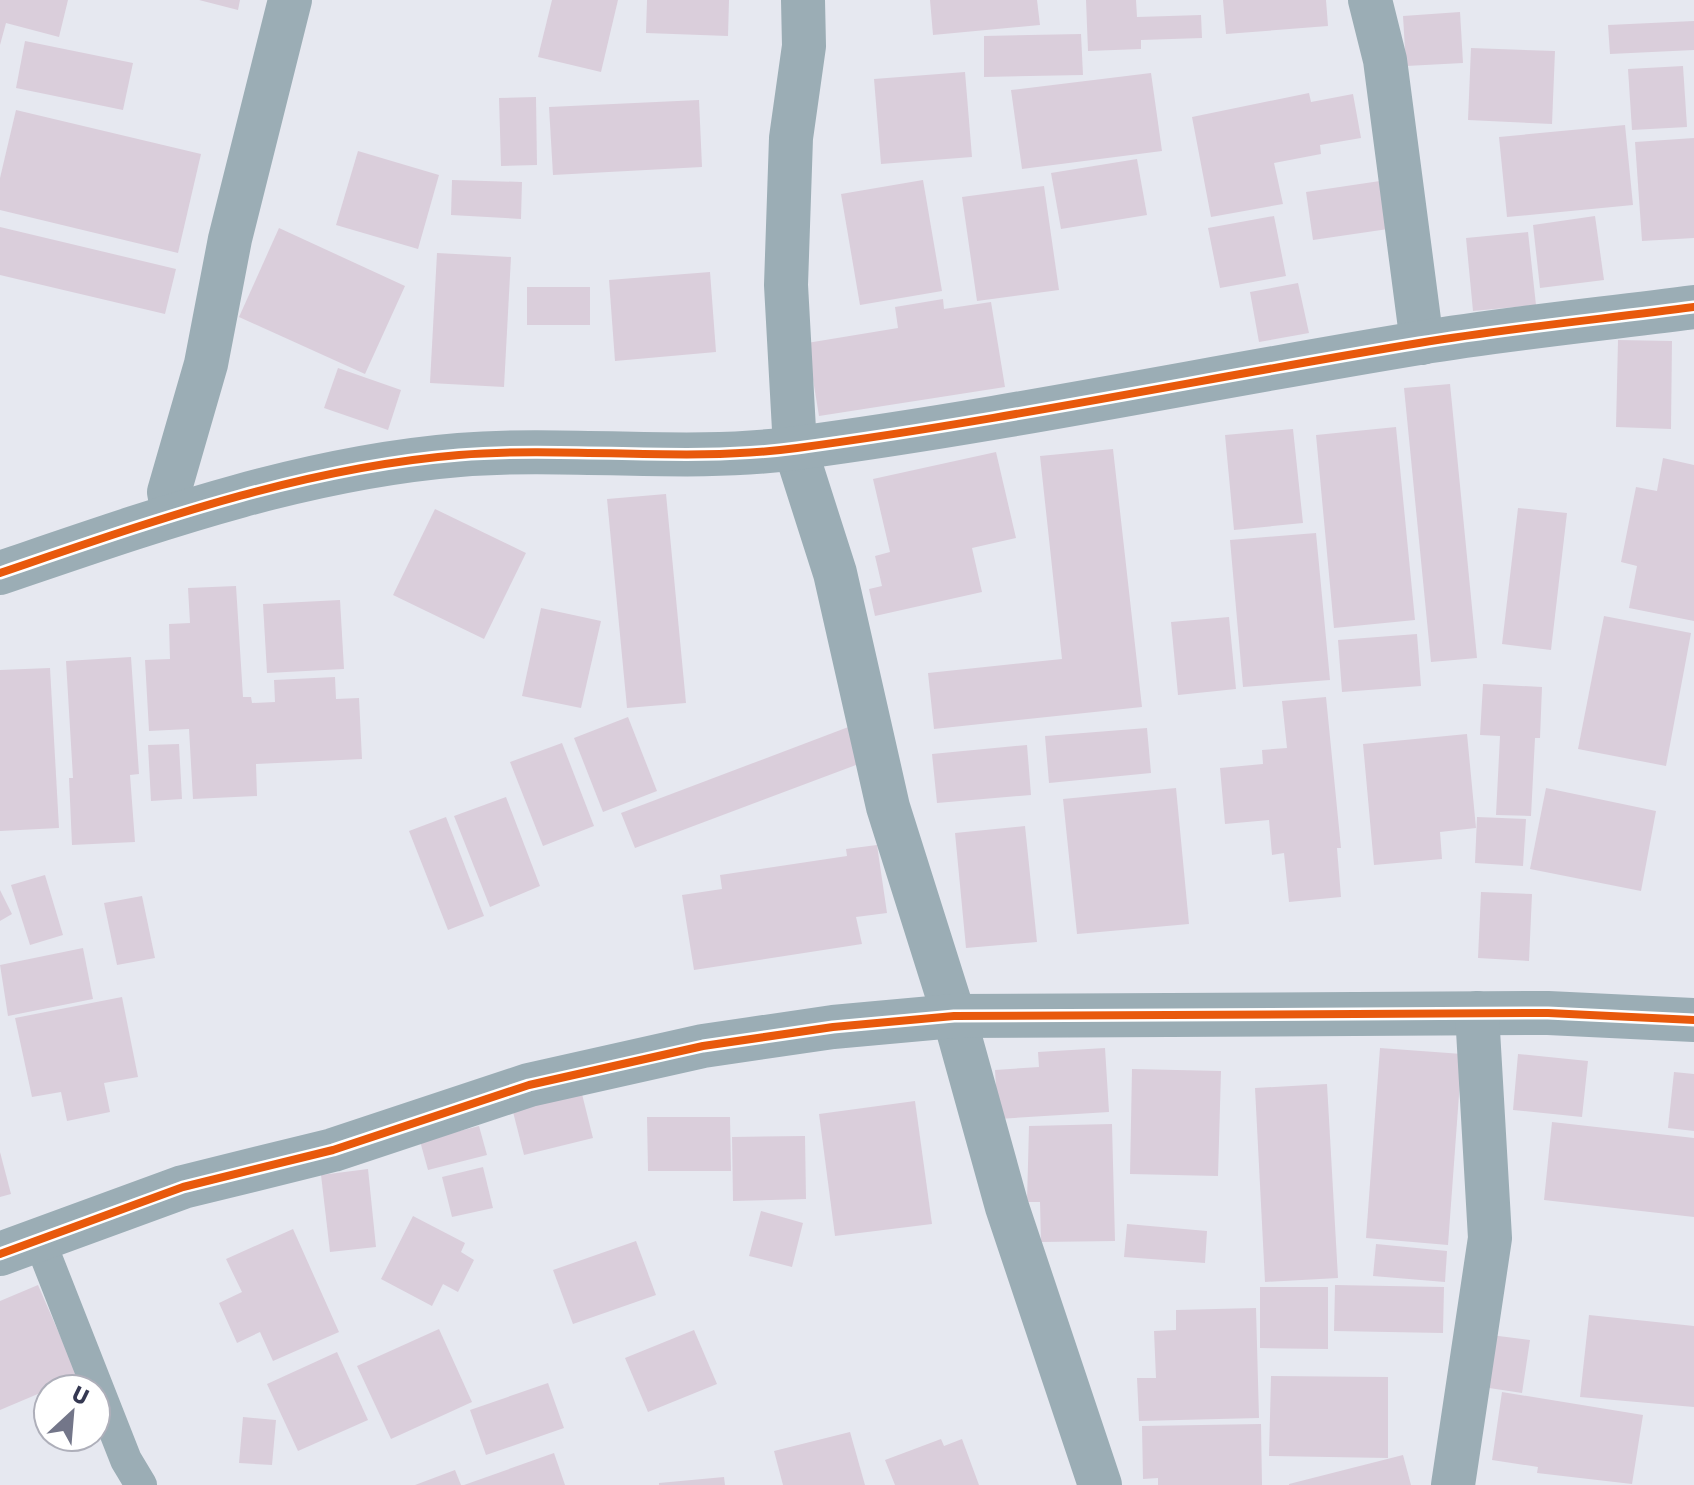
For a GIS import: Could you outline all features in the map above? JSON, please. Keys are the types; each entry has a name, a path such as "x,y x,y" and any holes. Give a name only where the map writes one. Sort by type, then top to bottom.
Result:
{"street":[{"path":"173,514 169,492 206,364 230,239 290,0"},
{"path":"803,0 804,46 791,138 786,285 795,448 835,573 888,807 954,1016 1007,1207 1100,1485"},
{"path":"1370,0 1385,60 1422,343"},
{"path":"0,573 173,514 322,475 457,455 543,451 741,454 795,448 1085,404 1422,343 1694,307"},
{"path":"1453,1485 1490,1238 1477,1013"},
{"path":"20,1246 183,1187 333,1150 529,1085 703,1046 833,1027 954,1016 1477,1013 1694,1020"}],"lane":[{"path":"20,1246 141,1485"}],"building":[{"path":"0,0 68,0 59,37 6,23 0,45"},
{"path":"199,0 240,0 238,10"},
{"path":"552,0 618,0 601,72 538,57"},
{"path":"647,0 729,0 728,36 646,33"},
{"path":"930,0 1037,0 1040,25 933,35"},
{"path":"1086,0 1136,0 1137,17 1201,15 1202,38 1141,40 1141,49 1088,51"},
{"path":"1223,0 1326,0 1328,26 1226,34"},
{"path":"1460,12 1463,63 1406,66 1403,16"},
{"path":"1694,21 1694,50 1610,54 1608,25"},
{"path":"1081,34 1083,75 984,77 984,36"},
{"path":"25,41 133,63 123,110 16,88"},
{"path":"1471,48 1555,51 1552,124 1468,120"},
{"path":"1683,66 1687,127 1632,130 1628,69"},
{"path":"965,72 972,157 881,164 874,79"},
{"path":"1151,73 1162,151 1022,169 1011,90"},
{"path":"1309,93 1311,102 1353,94 1361,138 1320,145 1321,154 1274,163 1283,204 1211,217 1192,117"},
{"path":"536,97 537,165 501,166 499,98"},
{"path":"699,100 702,167 553,175 549,107"},
{"path":"16,110 201,154 178,253 0,210 0,178"},
{"path":"1625,125 1633,205 1507,217 1499,137"},
{"path":"1694,138 1694,238 1642,241 1635,142"},
{"path":"358,151 439,175 418,249 336,225"},
{"path":"1137,159 1147,215 1061,229 1051,173"},
{"path":"452,180 522,182 521,219 451,215"},
{"path":"923,180 942,291 860,305 841,194"},
{"path":"1380,181 1388,229 1313,240 1306,192"},
{"path":"1044,186 1059,290 977,301 962,197"},
{"path":"1274,216 1286,276 1220,288 1208,228"},
{"path":"1595,216 1604,280 1540,288 1533,225"},
{"path":"0,227 176,269 165,314 0,275"},
{"path":"279,228 405,286 365,374 239,317"},
{"path":"1528,232 1536,305 1473,311 1466,238"},
{"path":"437,253 511,257 504,387 430,383"},
{"path":"710,272 716,352 615,361 609,280"},
{"path":"1298,283 1309,333 1259,342 1250,292"},
{"path":"527,287 590,287 590,325 527,325"},
{"path":"943,299 944,309 991,302 1005,387 819,416 807,343 898,328 895,307"},
{"path":"1618,340 1672,341 1671,429 1616,427"},
{"path":"338,368 401,390 388,430 324,408"},
{"path":"1450,384 1477,658 1431,662 1404,388"},
{"path":"1396,427 1415,620 1334,628 1316,435"},
{"path":"1293,429 1303,523 1234,530 1225,435"},
{"path":"1113,449 1142,707 934,729 928,673 1062,659 1040,456"},
{"path":"996,452 1016,538 972,548 982,592 875,616 869,589 882,586 875,556 890,552 873,479"},
{"path":"1663,458 1694,465 1694,621 1629,608 1637,566 1621,562 1636,487 1657,491"},
{"path":"666,494 686,703 627,708 607,499"},
{"path":"1518,508 1567,513 1551,650 1502,644"},
{"path":"435,509 526,553 484,639 393,595"},
{"path":"1316,533 1330,680 1243,687 1230,540"},
{"path":"236,586 243,697 251,697 252,703 275,702 274,680 335,677 336,699 359,698 362,759 256,764 257,796 193,799 189,729 149,731 145,660 170,659 169,624 190,623 188,588"},
{"path":"340,600 344,669 267,673 263,604"},
{"path":"541,608 601,621 581,708 522,696"},
{"path":"1604,616 1691,633 1666,766 1578,749"},
{"path":"1229,617 1236,689 1178,695 1171,622"},
{"path":"1417,634 1421,686 1342,692 1338,640"},
{"path":"131,657 139,774 130,775 135,842 72,845 69,778 73,778 66,661"},
{"path":"50,668 59,828 0,831 0,670"},
{"path":"1483,684 1542,687 1540,738 1535,738 1531,816 1496,815 1500,736 1480,735"},
{"path":"1326,697 1341,848 1337,848 1341,897 1289,902 1284,853 1272,855 1269,820 1225,824 1220,768 1263,764 1262,750 1287,748 1282,701"},
{"path":"628,717 657,791 603,812 574,738"},
{"path":"851,726 864,762 635,848 621,813"},
{"path":"1147,728 1151,773 1049,783 1045,736"},
{"path":"1467,734 1476,828 1440,832 1442,859 1374,865 1363,744"},
{"path":"562,743 594,826 543,846 510,762"},
{"path":"179,744 182,799 151,801 148,745"},
{"path":"1027,745 1031,795 937,803 932,754"},
{"path":"1176,788 1189,924 1077,934 1063,799"},
{"path":"1546,788 1656,811 1641,891 1530,869"},
{"path":"506,797 540,886 490,907 454,816"},
{"path":"446,817 484,916 448,930 409,831"},
{"path":"1477,817 1526,819 1523,866 1475,863"},
{"path":"1025,826 1037,942 966,948 955,833"},
{"path":"877,845 887,913 856,917 862,944 694,970 682,895 722,889 720,875 847,856 846,849"},
{"path":"45,875 63,935 30,945 11,885"},
{"path":"0,890 12,914 0,921"},
{"path":"1481,892 1532,894 1529,961 1478,958"},
{"path":"142,896 155,958 117,965 104,903"},
{"path":"83,948 93,999 8,1016 0,965"},
{"path":"122,997 138,1077 104,1083 110,1112 67,1121 61,1092 32,1097 15,1018"},
{"path":"1105,1048 1109,1112 998,1119 995,1070 1039,1067 1038,1052"},
{"path":"1380,1048 1462,1054 1448,1245 1366,1238"},
{"path":"1518,1054 1588,1061 1582,1117 1513,1110"},
{"path":"1132,1069 1221,1071 1218,1176 1130,1174"},
{"path":"1674,1072 1694,1074 1694,1131 1668,1128"},
{"path":"1327,1084 1338,1278 1265,1282 1255,1088"},
{"path":"581,1090 593,1138 524,1155 512,1108"},
{"path":"915,1101 932,1224 835,1236 819,1114"},
{"path":"647,1117 730,1117 731,1171 648,1171"},
{"path":"1552,1122 1694,1138 1694,1217 1544,1200"},
{"path":"1112,1124 1115,1241 1041,1242 1040,1202 1027,1202 1029,1126"},
{"path":"479,1126 487,1155 428,1170 420,1141"},
{"path":"805,1136 806,1199 733,1201 732,1137"},
{"path":"0,1152 11,1194 0,1197"},
{"path":"483,1167 493,1208 452,1217 442,1177"},
{"path":"368,1169 376,1247 330,1252 321,1175"},
{"path":"761,1211 803,1223 792,1267 749,1256"},
{"path":"413,1216 465,1243 461,1252 474,1260 458,1292 443,1284 432,1306 381,1279"},
{"path":"1127,1224 1207,1231 1205,1263 1124,1257"},
{"path":"293,1229 339,1332 273,1361 260,1332 237,1343 219,1303 242,1292 226,1259"},
{"path":"636,1241 656,1295 573,1324 553,1270"},
{"path":"1376,1244 1447,1251 1445,1282 1373,1276"},
{"path":"38,1285 76,1373 32,1373 32,1396 0,1410 0,1301"},
{"path":"1335,1285 1444,1287 1443,1333 1334,1331"},
{"path":"1260,1287 1328,1287 1328,1349 1260,1348"},
{"path":"1256,1308 1259,1418 1139,1421 1137,1378 1156,1378 1154,1331 1176,1330 1176,1310"},
{"path":"1589,1315 1694,1326 1694,1407 1580,1397"},
{"path":"439,1329 472,1402 391,1439 357,1366"},
{"path":"694,1330 717,1384 648,1412 625,1358"},
{"path":"1483,1334 1530,1340 1522,1393 1476,1386"},
{"path":"337,1352 368,1420 298,1451 267,1384"},
{"path":"1271,1376 1388,1377 1388,1458 1269,1456"},
{"path":"548,1383 564,1428 486,1455 470,1410"},
{"path":"1502,1392 1643,1415 1632,1484 1537,1473 1538,1467 1492,1460"},
{"path":"243,1417 276,1420 272,1465 239,1463"},
{"path":"1261,1424 1262,1485 1158,1485 1158,1478 1143,1479 1142,1426"},
{"path":"850,1432 865,1485 783,1485 774,1451"},
{"path":"941,1439 944,1446 962,1439 979,1485 895,1485 885,1460"},
{"path":"554,1453 565,1485 464,1485"},
{"path":"1403,1455 1411,1485 1289,1485 1289,1484"},
{"path":"455,1470 461,1485 415,1485"},
{"path":"724,1477 725,1485 659,1485 659,1483"}],"cycle path":[{"path":"0,573 226,500 341,472 400,462 501,453 713,454 797,448 1031,411 1419,343 1694,307"},
{"path":"0,1254 183,1187 333,1150 529,1085 703,1046 833,1027 954,1016 1548,1013 1694,1020"}]}
